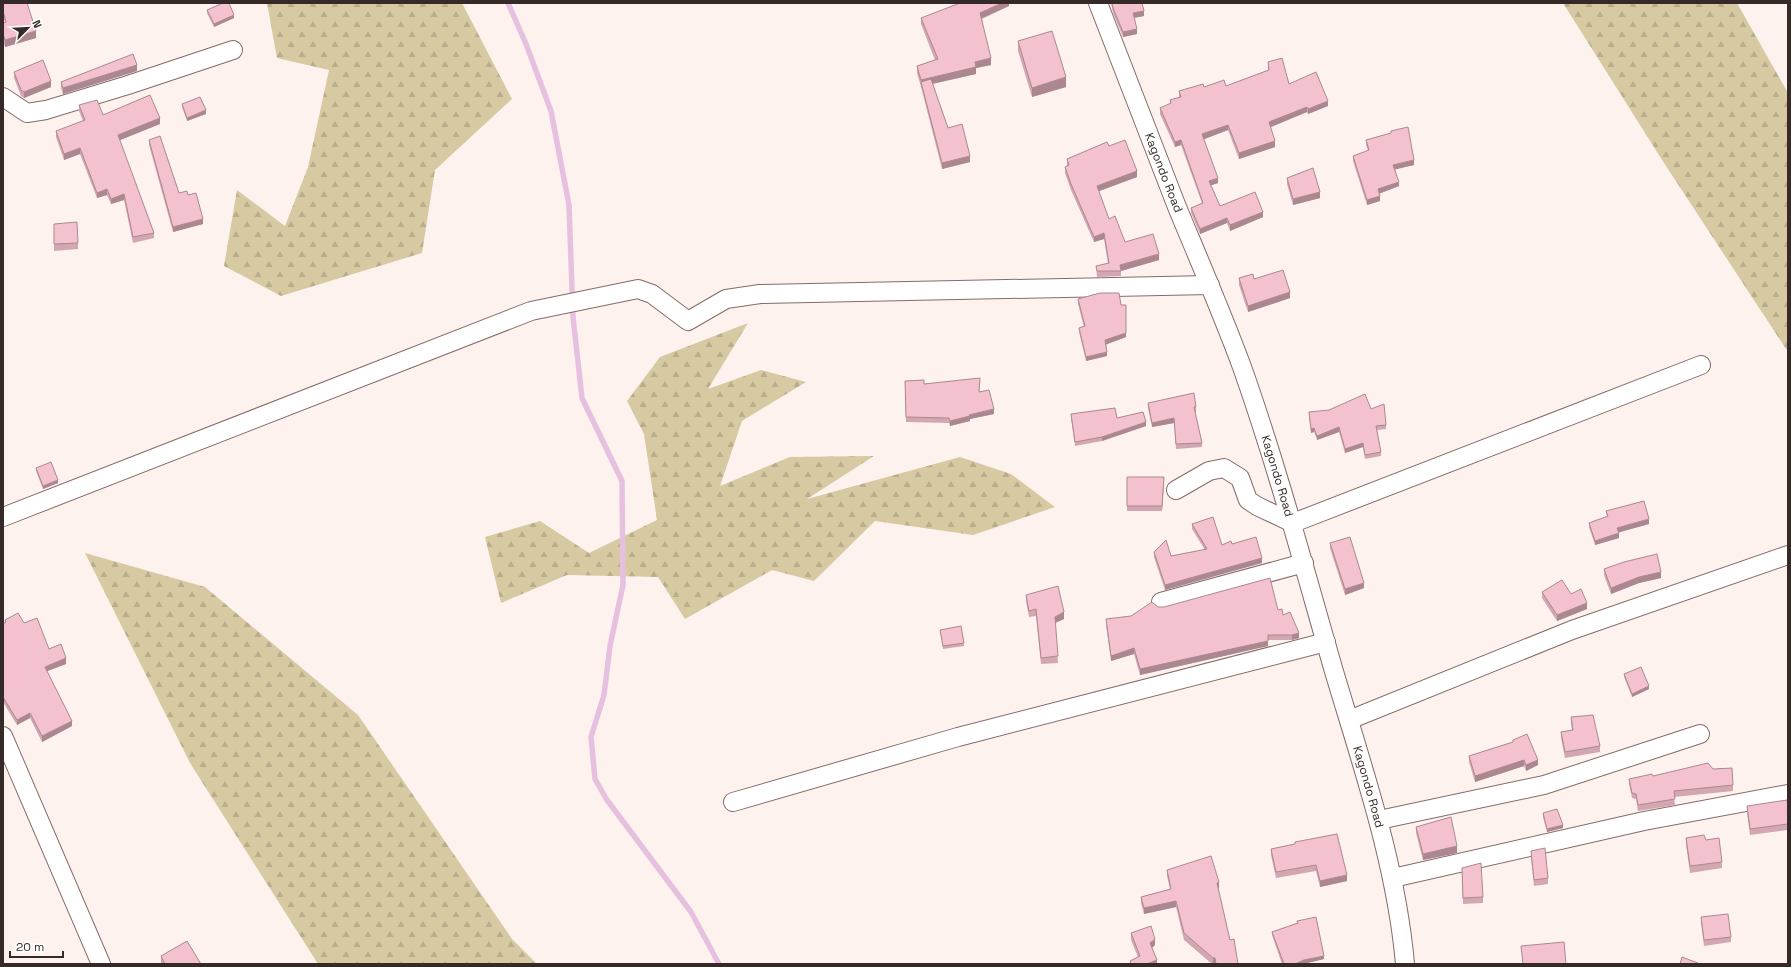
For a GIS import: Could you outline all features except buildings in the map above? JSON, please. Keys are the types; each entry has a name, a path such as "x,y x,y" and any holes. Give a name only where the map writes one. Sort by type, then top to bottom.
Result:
{"street":[{"name":"Kagondo Road","path":"1098,3 1243,369 1293,523 1326,642 1379,820 1393,878 1402,931 1405,964"},
{"path":"3,97 27,113 46,110 128,85 233,50"},
{"path":"3,517 531,311 638,289 652,294 688,321 726,299 760,294 1210,285"},
{"path":"1176,490 1209,471 1224,468 1240,478 1248,500 1257,506 1293,523 1701,365"},
{"path":"1349,720 1572,630 1788,555"},
{"path":"1161,602 1304,563"},
{"path":"733,802 958,737 1326,642"},
{"path":"1379,820 1544,785 1700,734"},
{"path":"3,736 101,964"},
{"path":"1393,878 1644,821 1788,794"}],"green space":[{"path":"267,3 462,3 512,99 435,170 422,253 281,296 224,266 237,190 285,226 308,167 329,70 277,58"},
{"path":"1563,3 1737,3 1788,93 1788,352 1664,163"},
{"path":"748,323 708,389 761,370 806,382 742,421 720,486 790,457 874,456 807,499 960,457 1011,474 1055,507 973,535 875,521 814,581 772,570 685,619 658,577 567,575 501,603 485,537 540,521 589,553 657,520 644,434 627,401 660,357"},
{"path":"85,553 205,587 358,715 512,939 537,964 318,964 190,763"}],"waterway":[{"path":"508,3 526,44 551,111 569,205 573,317 582,398 622,481 623,585 610,646 604,695 591,737 595,779 607,800 691,912 719,964"}]}
